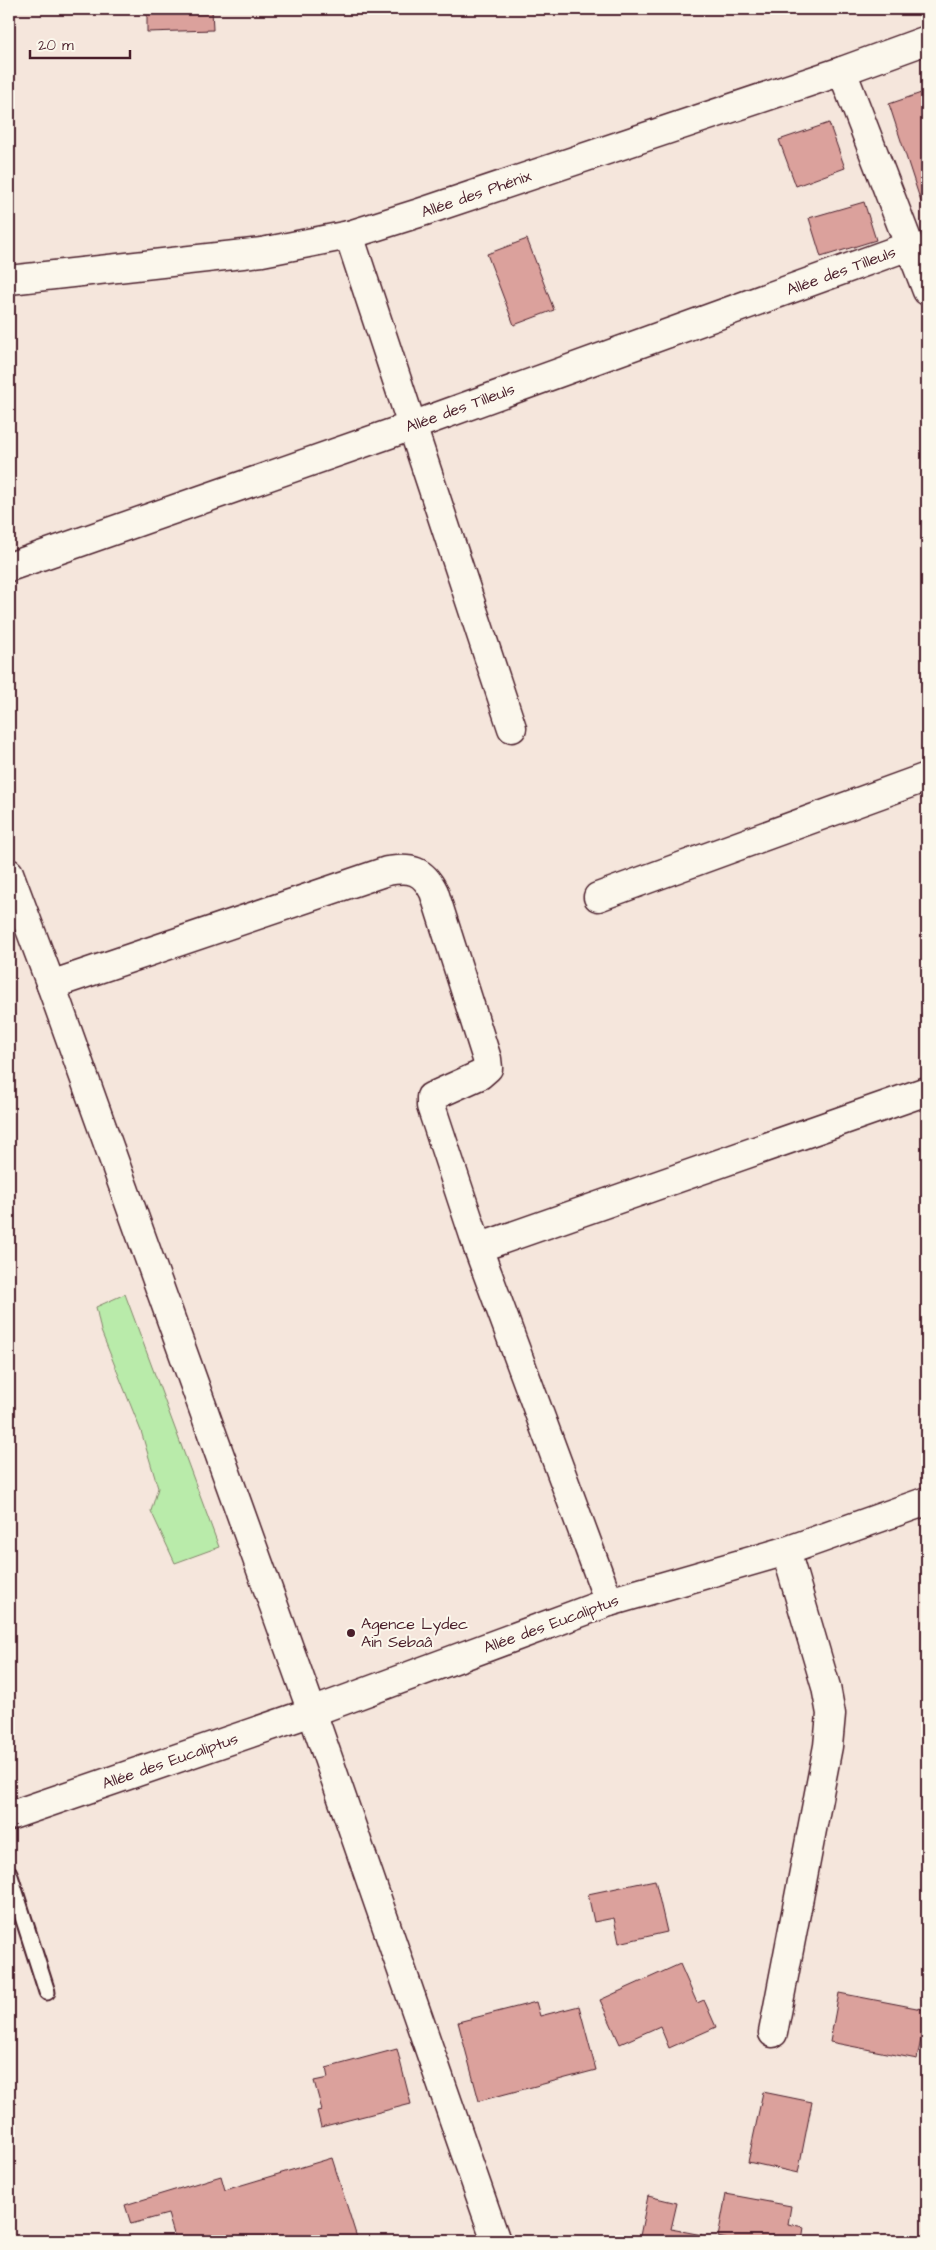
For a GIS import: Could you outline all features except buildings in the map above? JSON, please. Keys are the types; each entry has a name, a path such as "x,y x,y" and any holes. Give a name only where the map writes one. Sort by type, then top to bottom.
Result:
{"street":[{"name":"Allée des Phénix","path":"9,280 262,252 349,235 842,71 927,40"},
{"path":"842,71 927,291"},
{"path":"349,235 512,728"},
{"name":"Allée des Tilleuls","path":"9,567 412,426 909,246"},
{"path":"598,897 927,777"},
{"path":"51,985 387,871 408,870 427,878 434,892 487,1059 488,1068 480,1075 431,1097 431,1106 478,1248 609,1602"},
{"path":"9,872 312,1712 496,2241"},
{"path":"478,1248 927,1091"},
{"name":"Allée des Eucaliptus","path":"9,1816 312,1712 609,1602 786,1551 927,1501"},
{"path":"773,2034 828,1746 831,1714 826,1687 786,1551"}],"lane":[{"path":"9,1873 47,1992"}],"green space":[{"path":"125,1294 219,1547 175,1563 151,1511 158,1488 141,1431 101,1331 96,1307"}],"place":[{"name":"Agence Lydec Ain Sebaâ","path":"351,1633"}]}
